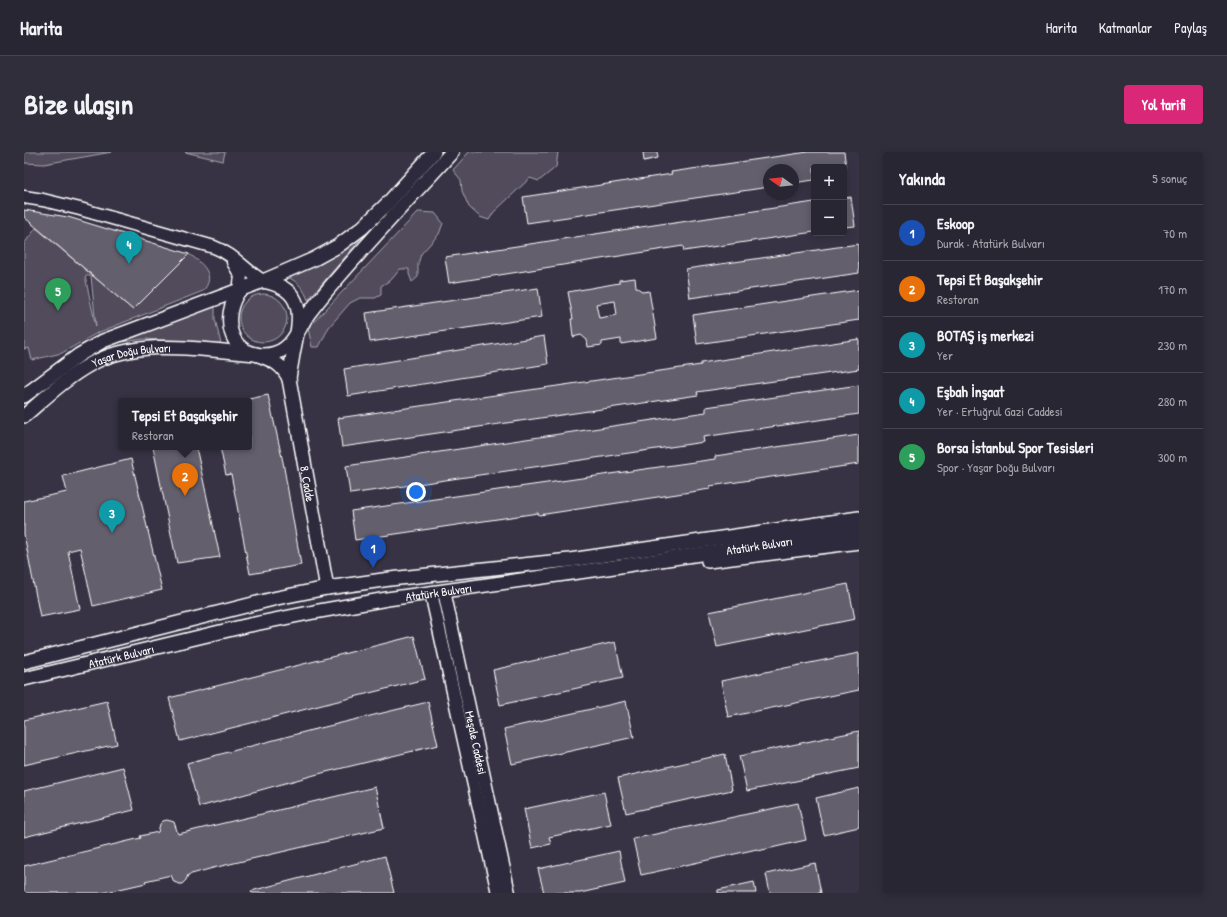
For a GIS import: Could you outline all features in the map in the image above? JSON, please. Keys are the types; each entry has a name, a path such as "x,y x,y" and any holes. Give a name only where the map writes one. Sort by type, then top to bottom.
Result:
{"main road":[{"name":"Yaşar Doğu Bulvarı","path":"24,396 79,355 103,341 239,291 314,259 338,246 362,228 387,204 434,152"},
{"name":"Yaşar Doğu Bulvarı","path":"24,416 56,389 91,364 106,357 130,350 148,347 165,347 268,355 282,350 292,341 309,313 329,288 452,152"},
{"path":"262,281 282,288 294,297 297,305 299,314 298,330 289,379"},
{"name":"Yaşar Doğu Bulvarı","path":"239,291 233,301 229,323 232,333 239,346 270,359 285,370 289,379"},
{"name":"8. Cadde","path":"289,379 327,588"},
{"path":"570,560 620,545 859,511"},
{"name":"Atatürk Bulvarı","path":"24,662 277,598 327,588 390,579 570,560 859,518"},
{"name":"Atatürk Bulvarı","path":"24,680 245,626 322,611 444,591 859,530"},
{"path":"607,568 656,568 859,542"},
{"path":"431,593 443,573"}],"street":[{"path":"24,198 43,200 80,208 214,247 225,251 254,277 262,281"},
{"path":"225,251 241,276 239,291"},
{"name":"Meşale Caddesi","path":"444,591 509,893"},
{"name":"Meşale Caddesi","path":"431,593 498,893"}],"shaded area":[{"path":"24,152 112,152 44,164 24,163"},
{"path":"185,152 225,152 223,161"},
{"path":"469,152 558,152 556,167 539,181 530,178 493,213 489,220 480,217 469,207 462,191 461,180 453,170"},
{"path":"418,212 435,213 443,223 439,234 421,254 418,264 418,277 412,282 409,269 400,269 392,279 381,286 381,295 375,298 360,298 350,303 329,327 319,347 312,347 308,328"},
{"path":"36,228 133,310 189,254 203,265 209,280 203,291 97,333 62,353 32,360 29,348 24,349 24,244","holes":["85,276 91,276 96,327"]},
{"path":"363,236 308,300 301,287 288,277 321,264"},
{"path":"263,294 272,296 280,301 285,309 287,318 285,327 280,335 272,340 263,342 254,340 246,335 241,327 239,318 241,309 246,301 254,296"},
{"path":"215,304 215,319 221,344 144,339 122,342"}],"building":[{"path":"643,152 657,152 658,158 644,161"},
{"path":"808,152 844,152 846,164 811,164 811,180 799,182 799,164 763,164 763,188 527,223 523,197 672,174 671,172"},
{"path":"851,197 855,226 847,227 847,198"},
{"path":"811,202 811,232 684,251 683,246 449,283 445,257"},
{"path":"24,210 68,217 189,254 133,310 24,217"},
{"path":"858,244 859,273 690,298 686,269"},
{"path":"635,278 636,287 643,292 649,291 657,338 621,344 621,339 602,342 602,345 588,347 587,340 581,335 573,337 571,319 573,319 568,292 619,283 619,280","holes":["615,301 617,315 599,318 596,304"]},
{"path":"538,288 542,317 370,342 366,313"},
{"path":"859,290 859,320 697,344 693,315"},
{"path":"544,336 548,364 348,396 344,369"},
{"path":"859,339 859,369 697,392 698,395 342,447 338,418 701,365 701,363"},
{"path":"859,385 859,414 703,437 704,442 350,494 346,466 706,412 706,407"},
{"path":"268,395 283,462 301,565 250,574 231,474 226,475 221,450 252,450 252,398"},
{"path":"859,435 859,464 710,486 710,489 539,515 538,513 355,540 351,511 715,459 715,456"},
{"path":"154,450 197,450 220,557 177,563"},
{"path":"131,459 162,590 93,606 80,548 68,551 80,609 40,617 24,534 24,501 67,492 63,476"},
{"path":"848,584 855,619 717,647 709,612"},
{"path":"414,636 425,679 180,741 169,698"},
{"path":"615,642 623,678 500,705 493,670"},
{"path":"859,653 859,690 728,717 721,681"},
{"path":"107,701 117,744 24,765 24,720"},
{"path":"626,701 634,737 512,764 504,729"},
{"path":"428,702 438,745 318,774 199,807 187,763 308,731"},
{"path":"859,731 859,768 747,791 739,756"},
{"path":"725,754 732,790 626,813 618,778"},
{"path":"123,767 134,810 24,837 24,791"},
{"path":"375,787 384,828 213,868 188,875 182,884 174,882 171,875 145,881 146,883 102,893 24,893 24,866 141,838 140,836 158,832 160,824 163,821 167,820 174,822 178,834"},
{"path":"859,788 859,827 824,835 816,798"},
{"path":"604,792 611,824 549,837 551,844 532,848 524,809"},
{"path":"798,803 806,840 758,851 757,849 641,875 633,839"},
{"path":"619,851 625,883 580,893 544,893 538,869"},
{"path":"385,856 394,893 252,893 251,891"},
{"path":"815,863 821,893 770,893 766,874"},
{"path":"754,882 756,893 718,893 718,890"}],"place":[{"name":"Eşbah İnşaat","path":"129,264"},
{"name":"Borsa İstanbul Spor Tesisleri","path":"58,311"},
{"name":"Tepsi Et Başakşehir","path":"185,496"},
{"name":"BOTAŞ iş merkezi","path":"112,533"},
{"name":"Eskoop","path":"373,568"}]}
